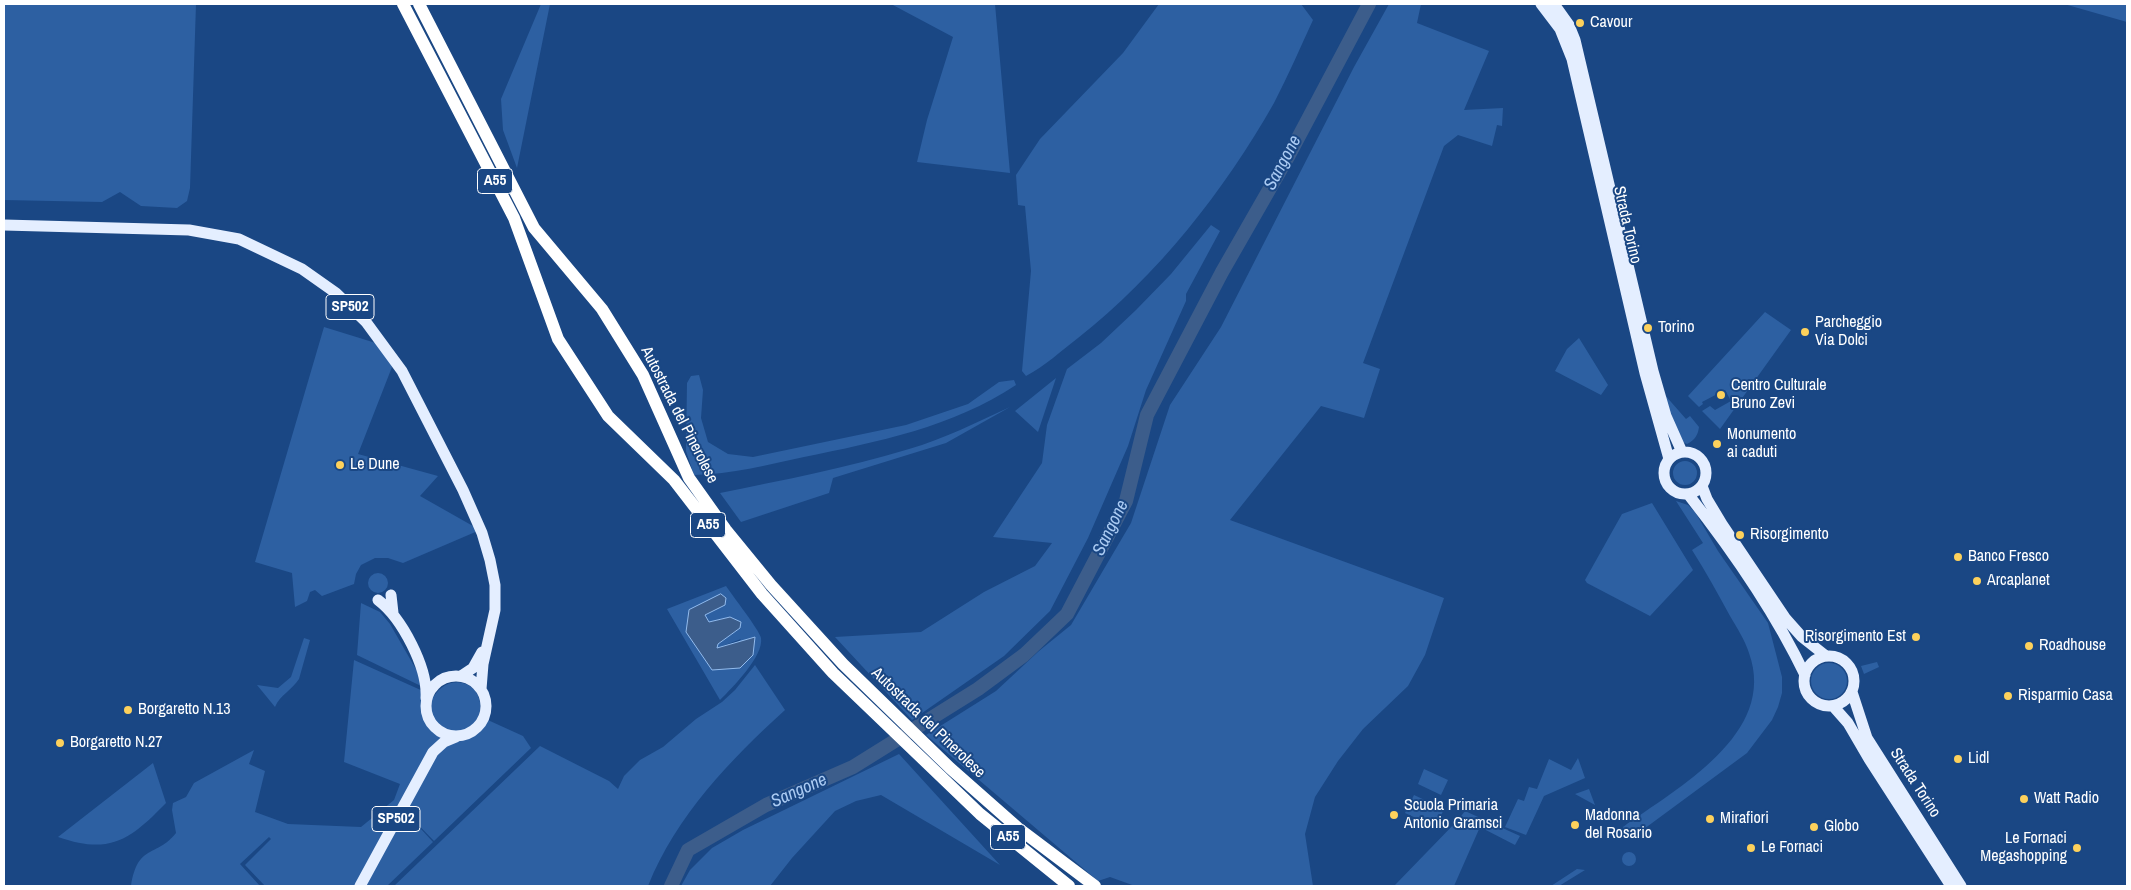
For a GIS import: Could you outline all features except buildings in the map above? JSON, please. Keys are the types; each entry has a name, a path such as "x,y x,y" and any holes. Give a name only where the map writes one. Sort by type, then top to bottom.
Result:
{"highway":[{"name":"Autostrada del Pinerolese","path":"403,4 514,218 558,339 599,406 669,474 762,594 833,673 980,814 1069,886"},
{"name":"Autostrada del Pinerolese","path":"419,4 534,228 602,309 643,375 689,478 726,530 771,585 843,664 950,768 1011,822 1094,886"}],"main road":[{"name":"Strada Torino","path":"1541,4 1560,29 1572,58 1644,373 1669,459"},
{"name":"Strada Torino","path":"1554,4 1569,25 1579,51 1653,371 1666,416 1682,452"},
{"name":"SP502","path":"4,225 189,230 239,239 268,251 302,269 336,293 366,322 402,371 472,508 490,560 495,585 495,610 491,635 483,664 481,689 486,704 483,720 472,732 444,742 433,752 360,886"},
{"path":"1682,452 1695,454 1702,460 1706,473 1702,486 1688,494 1678,493 1666,483 1664,468 1669,459 1682,452"},
{"path":"1688,494 1717,531 1790,643 1805,675 1805,688 1811,698 1823,706 1834,706 1844,702 1852,692 1855,684 1851,667 1842,659 1826,656 1802,637 1786,618 1722,524 1702,486"},
{"path":"391,595 394,615"},
{"path":"378,600 394,615 421,663 426,681 426,707 434,732 433,752"},
{"name":"SP502","path":"461,676 477,663 491,635"},
{"path":"1805,675 1812,662 1826,656"},
{"path":"421,663 433,673 445,678"},
{"path":"426,700 435,684 445,678 461,676 469,678 481,689"},
{"name":"Strada Torino","path":"1852,692 1867,738 1961,886"},
{"name":"Strada Torino","path":"1834,706 1848,723 1951,886"},
{"path":"430,722 438,731 456,737"}],"shaded area":[{"path":"4,4 196,4 190,188 187,201 177,208 141,206 120,192 102,202 4,200"},
{"path":"541,4 550,4 517,168 503,130 501,99"},
{"path":"891,4 995,4 1010,173 917,162 927,120 953,37"},
{"path":"1159,4 1301,4 1313,20 1274,103 1255,136 1234,168 1187,230 1162,259 1107,313 1053,358 1026,376 1022,371 1031,271 1025,206 1018,205 1016,175 1040,139 1123,53"},
{"path":"1389,4 1421,4 1417,23 1489,51 1464,110 1503,108 1502,126 1497,125 1492,146 1458,135 1444,146 1363,363 1380,369 1364,418 1321,406 1230,520 1444,598 1425,655 1408,686 1363,729 1338,761 1315,797 1305,834 1313,886 1135,886 1110,877 1098,881 926,735 996,691 1039,651 1071,625 1131,523 1170,405 1221,327 1354,67"},
{"path":"2064,4 2127,4 2127,22"},
{"path":"1211,225 1220,231 1186,294 1186,301 1146,390 1128,446 1088,538 1050,611 1004,656 912,720 835,637 921,632 984,592 1035,566 1052,543 993,537 1042,463 1047,425 1067,369 1101,343 1136,310 1171,274"},
{"path":"1765,312 1791,330 1720,429 1702,411 1710,406 1715,410 1731,401 1725,390 1702,402 1703,404 1699,407 1688,396"},
{"name":"Le Dune","path":"324,327 379,344 387,355 392,367 358,454 438,476 420,496 480,530 403,563 388,558 375,558 361,565 356,574 354,584 322,596 315,590 310,592 307,601 295,607 292,573 255,562"},
{"path":"1579,338 1608,385 1601,395 1555,371 1567,349"},
{"path":"699,375 703,390 701,418 708,442 728,454 753,457 906,425 968,404 999,382 1014,380 1016,385 992,400 967,412 887,439 763,466 722,473 694,475 686,451 687,383 691,376"},
{"path":"1056,378 1038,432 1015,411"},
{"path":"1664,394 1686,419 1690,416 1699,427 1696,437 1687,444 1676,430"},
{"path":"1010,407 946,443 833,478 829,493 741,522 720,493 886,456 948,435"},
{"path":"1685,461 1694,464 1697,473 1694,482 1685,485 1676,482 1673,473 1676,464"},
{"path":"1676,501 1688,505 1695,512 1718,551 1768,623 1782,677 1782,693 1772,720 1747,753 1634,836 1626,835 1623,827 1670,795 1717,756 1736,733 1749,709 1754,682 1749,653 1741,634 1692,550 1703,543"},
{"path":"1652,503 1693,570 1650,616 1587,583 1585,580 1622,514"},
{"path":"374,573 382,573 388,579 388,587 382,593 374,593 368,587 368,579"},
{"path":"726,586 759,634 761,645 758,654 739,680 720,700 667,609","holes":["724,605 705,615 709,622 730,617 740,628 718,644 717,648 741,639 712,670 689,610"]},
{"path":"721,594 726,598 725,605 705,615 709,622 730,617 741,622 740,628 718,644 717,648 755,637 753,655 740,668 712,670 686,632 689,610"},
{"path":"361,603 380,612 390,624 421,678 423,687 357,655"},
{"path":"304,638 310,640 299,679 275,707 257,685 278,688 291,677"},
{"path":"354,660 434,696 441,688 450,683 459,682 467,684 478,696 480,705 479,716 523,736 531,748 434,841 397,803 433,842 387,886 265,886 245,865 271,839 269,837 240,864 260,886 131,886 134,872 143,857 169,841 176,833 172,810 173,803 186,797 194,783 254,750 249,764 265,771 255,812 288,824 361,827 394,800 400,784 344,762"},
{"path":"1877,662 1879,667 1864,674 1861,666"},
{"path":"1829,663 1841,669 1847,681 1841,693 1829,699 1817,693 1811,681 1817,669"},
{"path":"755,665 785,710 744,749 706,790 673,836 648,886 394,886 540,746 609,781 618,789 624,776 640,760 663,747 696,719 722,702 735,690"},
{"path":"899,754 1000,865 881,795 856,801 835,811 792,858 770,886 681,886 690,870 712,848 743,830"},
{"path":"1578,758 1585,778 1544,796 1526,835 1505,827 1518,799 1524,801 1529,787 1537,789 1549,759 1571,770"},
{"path":"153,763 166,803 130,835 106,844 76,842 58,837"},
{"path":"1424,769 1448,780 1441,795 1418,784"},
{"path":"1589,789 1595,805 1575,794"},
{"path":"1414,795 1444,809 1436,827 1405,813"},
{"path":"1465,811 1520,836 1515,845 1480,827 1454,886 1395,885 1458,820"},
{"path":"1629,852 1634,854 1636,859 1634,864 1629,866 1624,864 1622,859 1624,854"},
{"path":"1577,869 1585,870 1559,886 1551,886"}],"waterway":[{"name":"Sangone","path":"671,886 688,850 766,805 853,767 978,689 1024,655 1067,614 1126,501 1147,415 1222,272 1289,155 1369,4"}],"place":[{"name":"Cavour","path":"1580,23"},
{"name":"Torino","path":"1648,328"},
{"name":"Parcheggio Via Dolci","path":"1805,332"},
{"name":"Centro Culturale Bruno Zevi","path":"1721,395"},
{"name":"Monumento ai caduti","path":"1717,444"},
{"name":"Le Dune","path":"340,465"},
{"name":"Risorgimento","path":"1740,535"},
{"name":"Banco Fresco","path":"1958,557"},
{"name":"Arcaplanet","path":"1977,581"},
{"name":"Risorgimento Est","path":"1916,637"},
{"name":"Roadhouse","path":"2029,646"},
{"name":"Risparmio Casa","path":"2008,696"},
{"name":"Borgaretto N.13","path":"128,710"},
{"name":"Borgaretto N.27","path":"60,743"},
{"name":"Lidl","path":"1958,759"},
{"name":"Watt Radio","path":"2024,799"},
{"name":"Scuola Primaria Antonio Gramsci","path":"1394,815"},
{"name":"Mirafiori","path":"1710,819"},
{"name":"Madonna del Rosario","path":"1575,825"},
{"name":"Globo","path":"1814,827"},
{"name":"Le Fornaci","path":"1751,848"},
{"name":"Le Fornaci Megashopping","path":"2077,848"}]}
